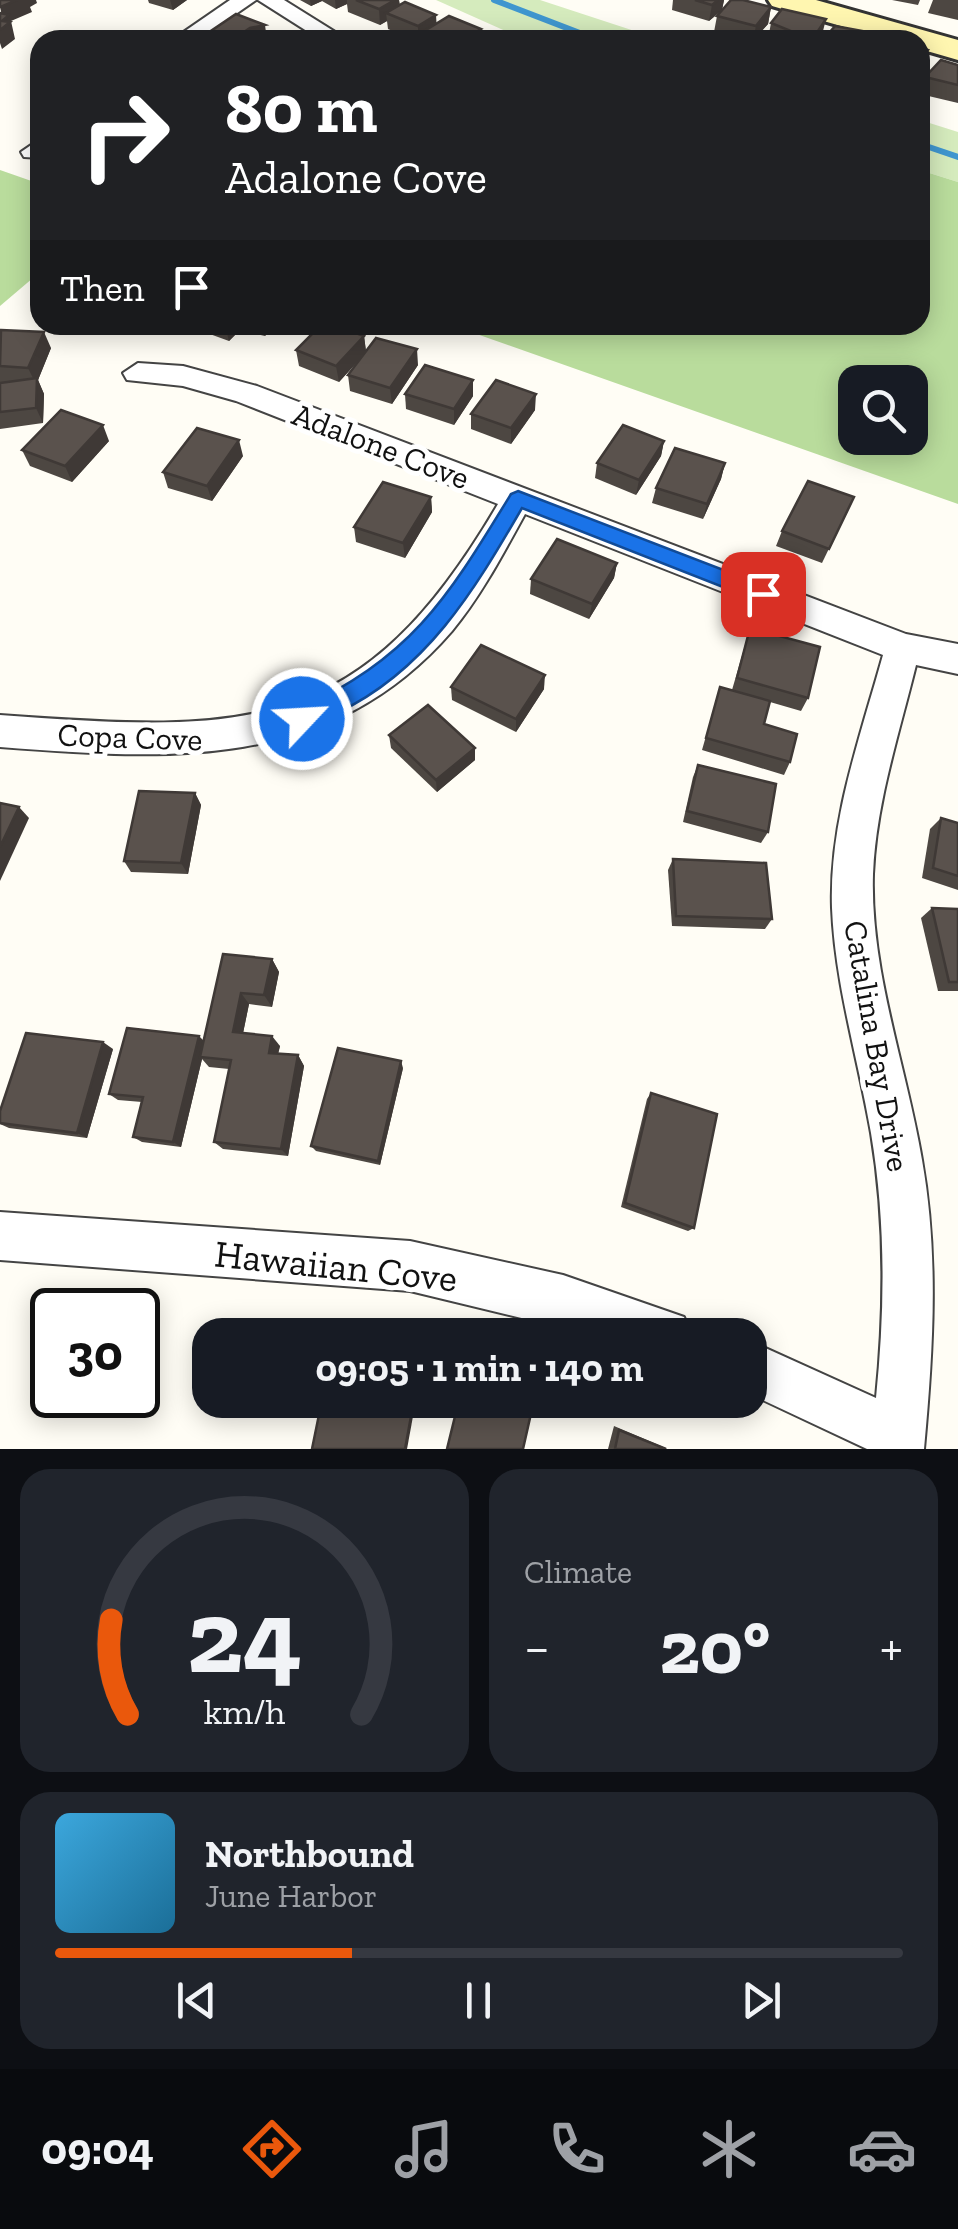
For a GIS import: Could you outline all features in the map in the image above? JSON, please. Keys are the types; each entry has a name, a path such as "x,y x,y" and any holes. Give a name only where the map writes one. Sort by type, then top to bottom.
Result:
{"street":[{"path":"199,30 246,0"},
{"path":"269,0 320,30"},
{"path":"783,0 888,30"},
{"path":"930,42 958,50"},
{"name":"Adalone Cove","path":"138,373 183,376 246,393 903,648 958,659"},
{"name":"Copa Cove","path":"0,731 153,742 208,741 272,729 331,707 392,668 437,624 463,591 518,499"},
{"name":"Catalina Bay Drive","path":"898,1443 909,1342 910,1259 900,1163 856,946 852,906 862,810 903,648"},
{"name":"Hawaiian Cove","path":"0,1236 410,1266 564,1300 616,1318"},
{"path":"767,1376 898,1443"}],"green space":[{"path":"436,0 540,0 632,30 504,30"},
{"path":"930,123 958,132 958,182 930,173"},
{"path":"0,170 30,180 30,280 0,306"},
{"path":"930,173 958,182 958,504 479,335 930,335"}],"building":[{"path":"356,0 395,0 379,9"},
{"path":"731,0 771,7 756,26 717,16"},
{"path":"405,2 436,15 418,26 386,13"},
{"path":"782,9 826,19 819,30 788,30 771,23"},
{"path":"0,13 9,15 2,21 10,22 0,30"},
{"path":"236,14 265,25 247,30 212,30"},
{"path":"449,16 481,29 479,30 426,30"},
{"path":"941,60 958,65 958,85 930,78 930,72"},
{"path":"1,330 43,335 28,368 0,366"},
{"path":"311,335 364,336 336,366 296,350"},
{"path":"376,338 417,349 390,388 348,375"},
{"path":"425,365 473,380 454,409 405,394"},
{"path":"37,378 36,408 0,412 0,383"},
{"path":"496,380 536,394 511,428 471,414"},
{"path":"61,410 103,425 65,466 22,450"},
{"path":"623,425 664,441 639,480 597,463"},
{"path":"197,428 239,440 207,486 163,472"},
{"path":"675,448 725,463 707,504 656,488"},
{"path":"808,481 854,497 829,549 782,531"},
{"path":"383,482 431,497 403,543 354,527"},
{"path":"557,539 617,563 592,604 531,579"},
{"path":"750,628 820,647 808,698 737,678"},
{"path":"481,645 545,675 516,719 451,687"},
{"path":"720,687 770,701 764,724 797,734 790,762 706,738"},
{"path":"428,705 475,748 436,780 389,735"},
{"path":"698,765 776,784 768,832 687,811"},
{"path":"139,791 195,793 181,863 124,861"},
{"path":"0,803 19,807 0,847"},
{"path":"941,818 958,823 958,876 933,868"},
{"path":"673,859 766,863 772,919 676,916"},
{"path":"932,908 958,909 958,982 949,982"},
{"path":"223,954 272,959 264,995 241,993 233,1032 272,1036 269,1053 298,1055 281,1149 214,1142 231,1060 200,1057"},
{"path":"127,1028 199,1036 173,1142 133,1137 143,1097 109,1094"},
{"path":"26,1033 103,1042 77,1133 0,1123 0,1111"},
{"path":"338,1048 401,1061 378,1161 311,1146"},
{"path":"651,1093 717,1114 694,1228 625,1203"},
{"path":"318,1418 411,1418 405,1449 312,1449"},
{"path":"455,1418 530,1418 523,1449 447,1449"},
{"path":"619,1430 666,1449 615,1449"}],"waterway":[{"path":"494,0 572,30"},
{"path":"930,147 958,157"}],"route":[{"path":"302,719 358,693 416,647 463,591 518,499 763,594"}]}
